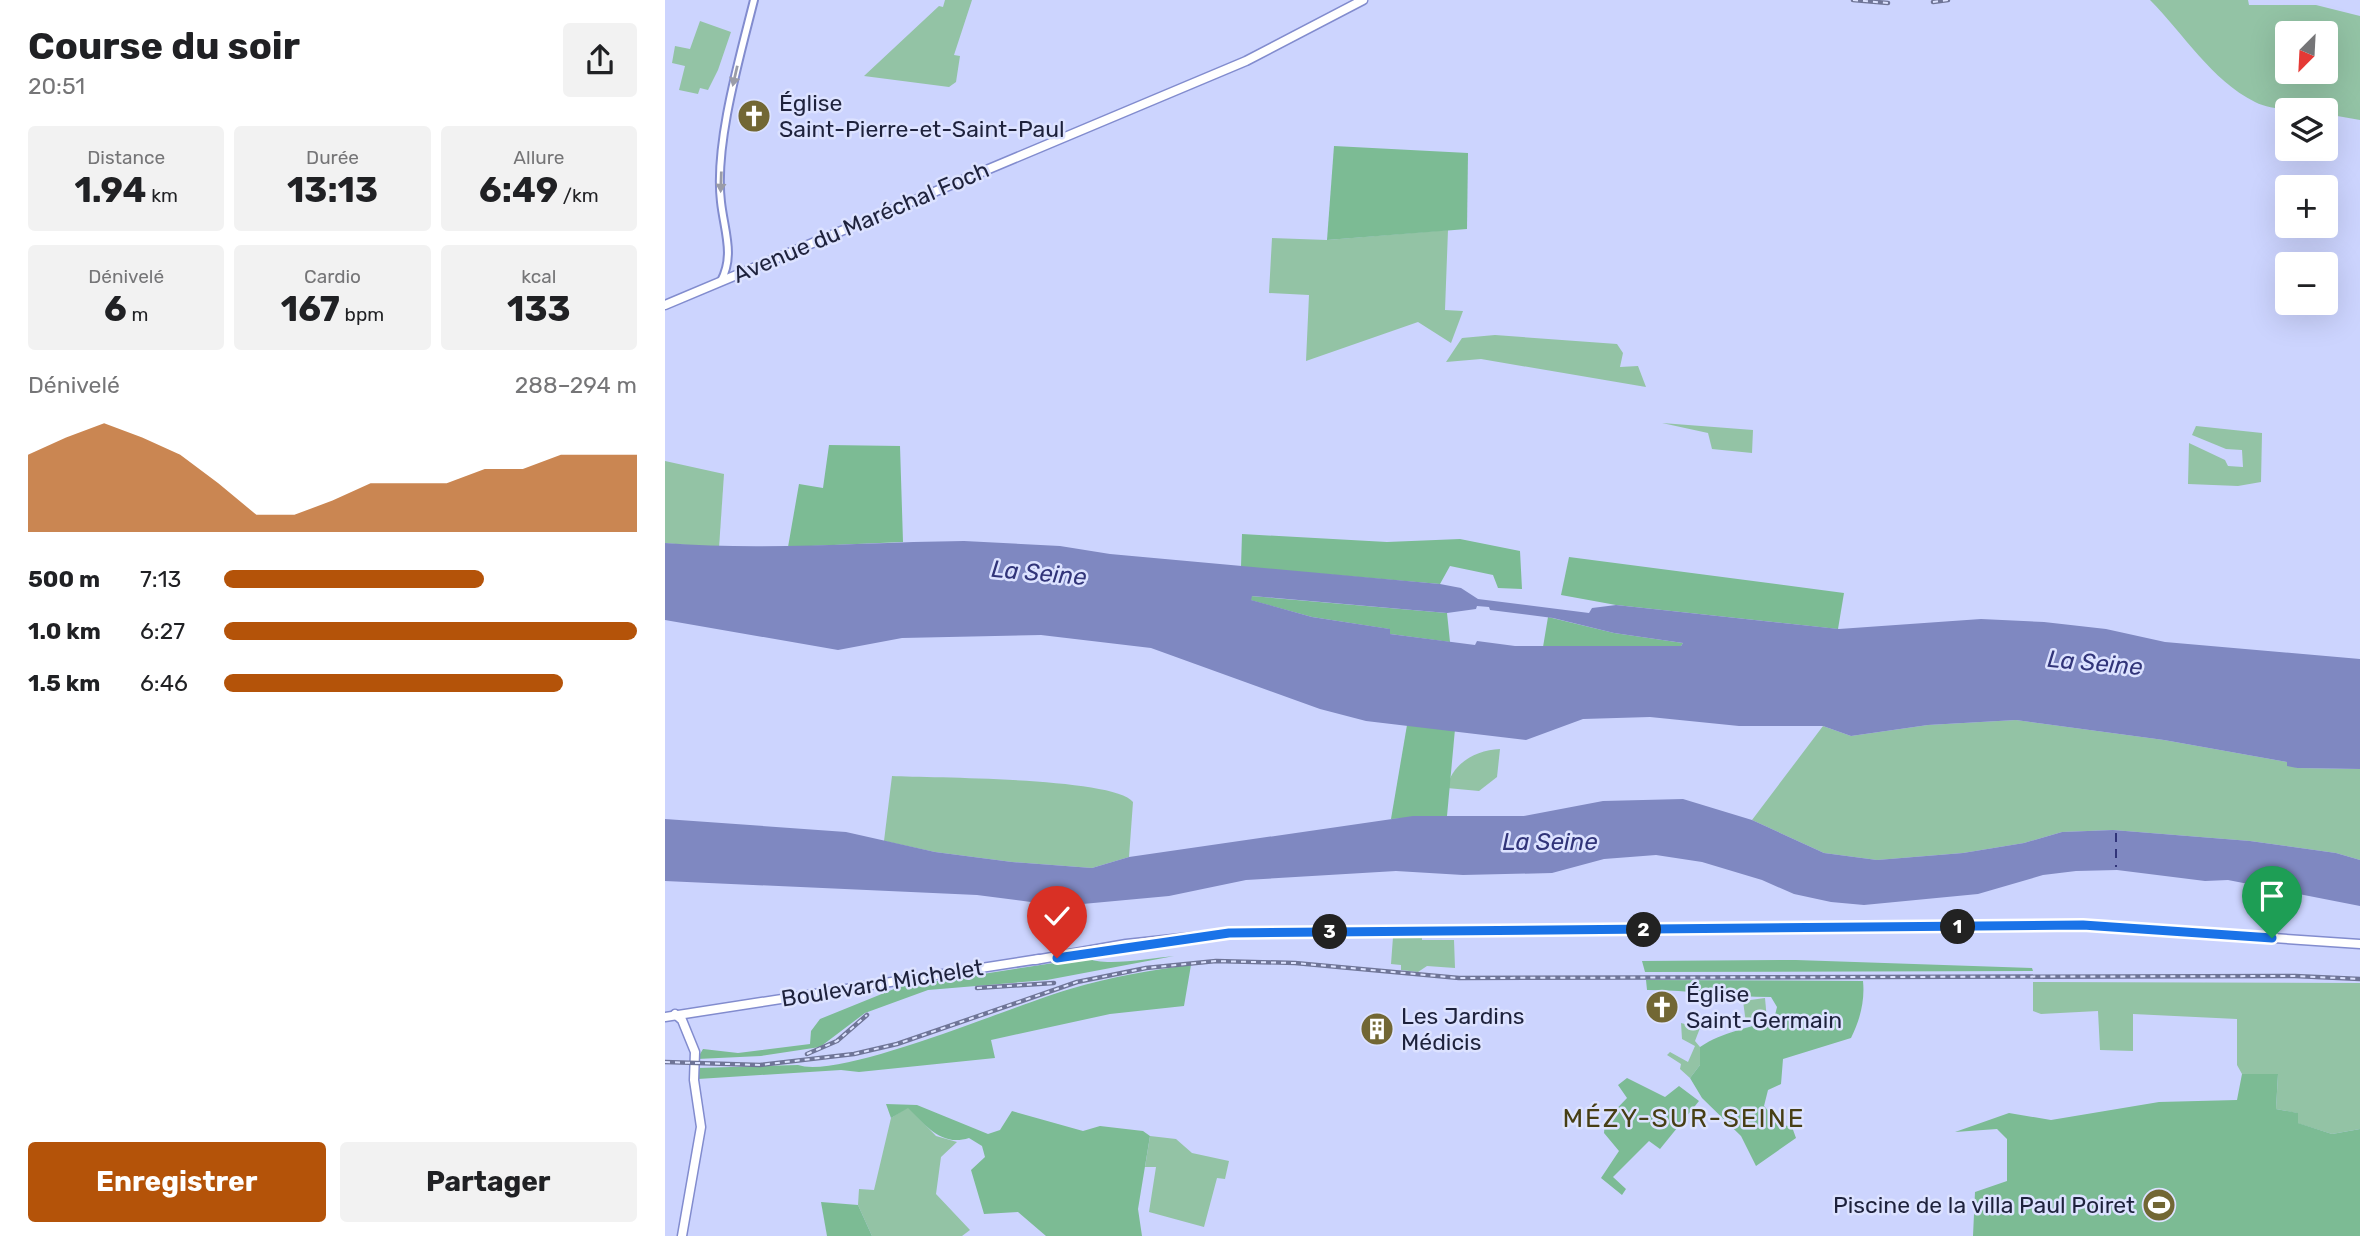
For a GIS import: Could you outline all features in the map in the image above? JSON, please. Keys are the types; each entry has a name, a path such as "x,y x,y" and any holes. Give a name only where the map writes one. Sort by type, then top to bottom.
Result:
{"main road":[{"name":"Avenue du Maréchal Foch","path":"665,305 1246,61 1363,0"},
{"name":"Boulevard Michelet","path":"675,1016 1218,933 2083,922 2360,943"},
{"path":"675,1016 690,1047 690,1082 697,1104 700,1135 683,1236"}],"street":[{"path":"721,281 729,256 720,185 729,108 754,0"}],"green space":[{"path":"945,0 972,0 954,55 960,56 956,82 949,87 864,76 939,6 943,7"},
{"path":"2150,0 2248,0 2249,5 2316,5 2360,16 2360,120 2338,116 2338,98 2275,98 2275,108 2255,102 2225,82"},
{"path":"700,21 731,32 708,90 700,88 698,94 679,90 685,66 672,63 675,46 690,49"},
{"path":"1334,146 1468,153 1467,229 1327,240"},
{"path":"1448,230 1445,310 1463,311 1451,343 1418,322 1306,361 1309,295 1269,293 1272,238 1327,240"},
{"path":"1495,335 1617,344 1623,353 1620,367 1638,366 1646,387 1481,359 1446,362 1462,338"},
{"path":"1662,423 1753,430 1752,453 1712,449 1708,433"},
{"path":"2196,426 2262,433 2261,482 2238,486 2188,484 2189,443 2225,460 2228,466 2243,467 2242,450 2226,449 2192,435"},
{"path":"829,445 900,446 903,542 788,547 799,484 823,488"},
{"path":"665,461 724,474 719,548 665,543"},
{"path":"1242,534 1387,542 1460,539 1520,551 1522,589 1498,588 1493,575 1450,566 1440,584 1241,567"},
{"path":"1569,557 1844,593 1838,629 1616,605 1561,595"},
{"path":"1251,596 1447,613 1450,642 1390,634 1389,629 1312,617 1250,600"},
{"path":"1548,617 1614,633 1683,643 1681,646 1543,647"},
{"path":"2016,720 2164,740 2287,762 2297,768 2360,769 2360,860 2336,853 2250,841 2113,830 2062,832 2024,843 1963,853 1877,860 1824,853 1752,820 1823,726 1851,736 1928,725"},
{"path":"1407,725 1455,729 1447,816 1391,819"},
{"path":"1500,749 1497,777 1479,791 1447,788 1454,772 1466,760 1482,752"},
{"path":"892,776 1059,783 1119,794 1133,802 1129,857 1092,868 1012,862 935,852 884,841"},
{"path":"1422,936 1422,940 1454,940 1455,968 1427,966 1418,972 1401,970 1401,965 1391,964 1393,937"},
{"path":"1174,956 1047,980 928,990 865,1013 820,1047 761,1056 697,1059 703,1049 738,1053 810,1044 811,1031 820,1019 899,987 1086,958 1116,962"},
{"path":"1796,960 2032,968 2033,971 1645,972 1642,961"},
{"path":"1191,965 1184,1006 1110,1014 991,1040 995,1058 859,1072 841,1070 698,1079 698,1068 798,1065 820,1067 851,1062 889,1052 1085,985 1130,974"},
{"path":"1646,980 1863,981 1861,1010 1851,1038 1783,1059 1781,1084 1768,1090 1764,1106 1780,1124 1792,1127 1796,1138 1756,1166 1741,1136 1702,1098 1690,1078 1700,1065 1700,1047 1727,1034 1774,1019 1777,1007 1771,997 1647,990"},
{"path":"2033,982 2360,983 2360,1129 2332,1134 2297,1123 2297,1113 2276,1109 2278,1075 2242,1074 2237,1065 2237,1019 2133,1014 2133,1051 2100,1050 2098,1011 2041,1014 2033,1011"},
{"path":"1765,998 1767,1020 1746,1023 1743,1001"},
{"path":"1681,1023 1700,1028 1695,1041 1700,1047 1700,1065 1690,1078 1680,1069 1681,1064 1667,1055 1670,1052 1688,1062 1695,1046 1682,1039"},
{"path":"2242,1074 2278,1074 2276,1109 2298,1113 2298,1123 2332,1134 2360,1129 2360,1236 1973,1236 1975,1192 2007,1181 2007,1139 1997,1129 1955,1132 2009,1113 2051,1120 2159,1102 2237,1100"},
{"path":"1627,1078 1665,1097 1679,1086 1699,1101 1660,1149 1649,1141 1613,1177 1626,1189 1622,1195 1601,1178 1619,1151 1604,1133 1605,1121 1627,1098 1618,1085"},
{"path":"886,1104 917,1105 988,1134 1000,1130 1012,1111 1083,1131 1100,1126 1143,1131 1150,1136 1138,1209 1142,1236 1046,1236 1018,1212 984,1214 971,1170 985,1157 982,1146 969,1138 950,1140 942,1137 908,1108 891,1118"},
{"path":"908,1107 936,1136 957,1142 941,1157 936,1194 970,1230 962,1236 872,1236 858,1205 859,1189 874,1190 891,1118"},
{"path":"1150,1136 1176,1139 1192,1153 1229,1161 1225,1179 1217,1178 1204,1227 1149,1212 1156,1167 1145,1167"},
{"path":"821,1202 858,1205 872,1236 827,1236"}],"water":[{"name":"La Seine","path":"964,541 1060,546 1110,554 1440,584 1461,588 1478,599 1589,613 1592,608 1616,605 1839,629 1981,619 2044,622 2106,629 2165,642 2360,659 2360,769 2297,768 2287,766 2287,762 2164,740 2016,720 1928,725 1851,736 1823,726 1739,726 1650,717 1583,719 1526,740 1366,721 1320,709 1151,648 1041,635 902,638 838,650 665,620 665,543 777,546","holes":["1252,596 1447,613 1476,609 1477,606 1489,607 1490,610 1553,618 1614,633 1683,643 1681,646 1515,646 1477,641 1475,645 1390,634 1390,629 1312,617 1251,600"]},
{"name":"La Seine","path":"1683,799 1752,820 1824,853 1877,860 1963,853 2024,843 2062,832 2113,830 2250,841 2336,853 2360,860 2360,906 2228,880 2205,881 2117,870 2043,875 1978,894 1864,905 1831,902 1794,894 1762,880 1702,862 1656,855 1604,859 1552,873 1463,875 1396,871 1246,880 1169,896 1061,906 977,895 665,881 665,819 846,832 935,852 1012,862 1092,868 1129,857 1413,816 1524,816 1603,801"}],"ferry route":[{"path":"2116,833 2116,867"}],"railway":[{"path":"1853,0 1888,3"},
{"path":"1933,2 1948,0"},
{"path":"665,1062 760,1065 854,1054 897,1044 1077,982 1146,968 1216,961 1295,963 1459,978 2295,976 2360,979"},
{"path":"977,988 1054,983"},
{"path":"807,1054 837,1041 867,1015"}],"place":[{"name":"Église Saint-Pierre-et-Saint-Paul","path":"754,116"},
{"name":"Église Saint-Germain","path":"1662,1007"},
{"name":"Les Jardins Médicis","path":"1377,1029"},
{"name":"Piscine de la villa Paul Poiret","path":"2159,1205"}],"district":[{"name":"MÉZY-SUR-SEINE","path":"1684,1118"}],"route":[{"path":"1057,958 1175,938 1229,933 2083,925 2272,938"}]}
